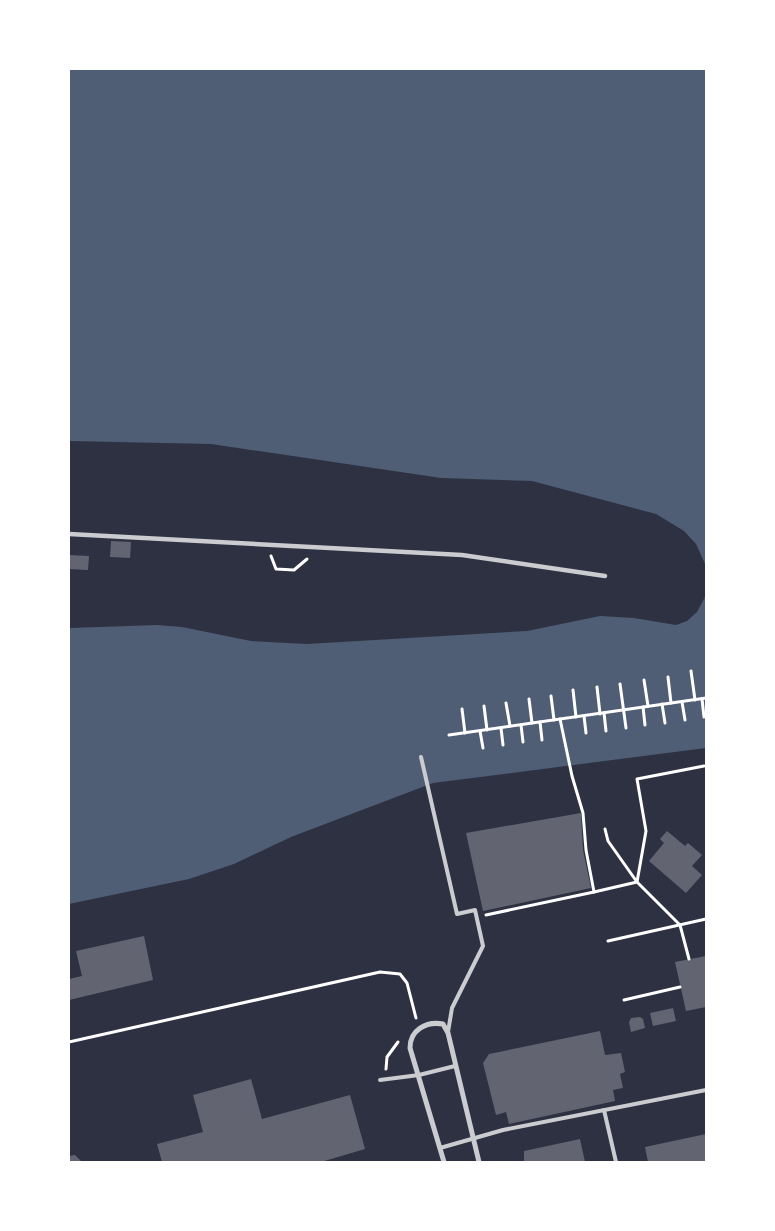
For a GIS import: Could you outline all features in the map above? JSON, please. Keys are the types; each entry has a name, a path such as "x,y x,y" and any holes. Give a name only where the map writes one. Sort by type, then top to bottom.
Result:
{"street":[{"path":"69,534 462,555 605,576"},
{"path":"444,1162 410,1048 410,1038 416,1031 437,1023 443,1024 448,1033 454,1066 479,1162"}],"lane":[{"path":"421,757 457,914 476,910 483,946 452,1008 448,1033"},
{"path":"380,1080 419,1075 454,1066"},
{"path":"440,1148 503,1130 706,1090"},
{"path":"604,1110 616,1162"}],"path":[{"path":"266,544 276,569 294,570 320,547"},
{"path":"691,671 695,700"},
{"path":"668,677 672,703"},
{"path":"644,680 648,706"},
{"path":"620,684 626,728"},
{"path":"597,687 606,731"},
{"path":"573,690 576,717"},
{"path":"551,696 554,720"},
{"path":"528,699 532,723"},
{"path":"449,735 704,699 704,717"},
{"path":"682,702 685,720"},
{"path":"506,703 510,726"},
{"path":"662,704 665,723"},
{"path":"484,706 487,730"},
{"path":"643,707 645,726"},
{"path":"462,709 465,733"},
{"path":"584,716 586,734"},
{"path":"560,719 582,813 586,850 594,892"},
{"path":"540,722 542,740"},
{"path":"521,725 523,742"},
{"path":"501,728 503,745"},
{"path":"480,731 483,748"},
{"path":"637,882 646,831 637,779 704,766"},
{"path":"605,829 608,841 637,882 680,925 689,959"},
{"path":"485,915 637,882"},
{"path":"608,941 706,919"},
{"path":"69,1042 380,972 400,974 407,983 416,1016"},
{"path":"624,1000 680,987"}],"water":[{"path":"69,69 706,69 706,566 696,544 684,531 656,514 532,481 441,478 211,444 69,441"},
{"path":"706,595 706,748 433,783 291,837 234,864 189,879 69,904 69,628 157,625 182,627 251,641 307,644 527,631 600,616 634,618 676,625 687,621 697,612"}],"building":[{"path":"111,541 131,542 130,558 110,557"},
{"path":"69,555 89,556 88,570 69,569"},
{"path":"581,813 583,850 591,888 483,911 466,833"},
{"path":"667,831 685,846 688,843 702,855 692,866 702,875 686,893 649,861 664,843 660,839"},
{"path":"144,936 153,980 69,1000 69,979 82,976 76,951"},
{"path":"706,956 706,1007 686,1011 675,962"},
{"path":"673,1008 676,1021 653,1026 650,1013"},
{"path":"640,1017 643,1019 645,1028 631,1032 629,1022 631,1018"},
{"path":"600,1031 605,1055 621,1053 625,1072 620,1074 623,1088 613,1090 615,1101 509,1124 506,1112 496,1115 483,1063 489,1054"},
{"path":"251,1079 262,1119 350,1095 365,1149 321,1162 162,1162 157,1144 203,1132 193,1095"},
{"path":"706,1134 706,1162 648,1162 645,1147"},
{"path":"580,1139 585,1162 524,1162 524,1151"},
{"path":"75,1155 82,1162 69,1162 69,1156"}]}
